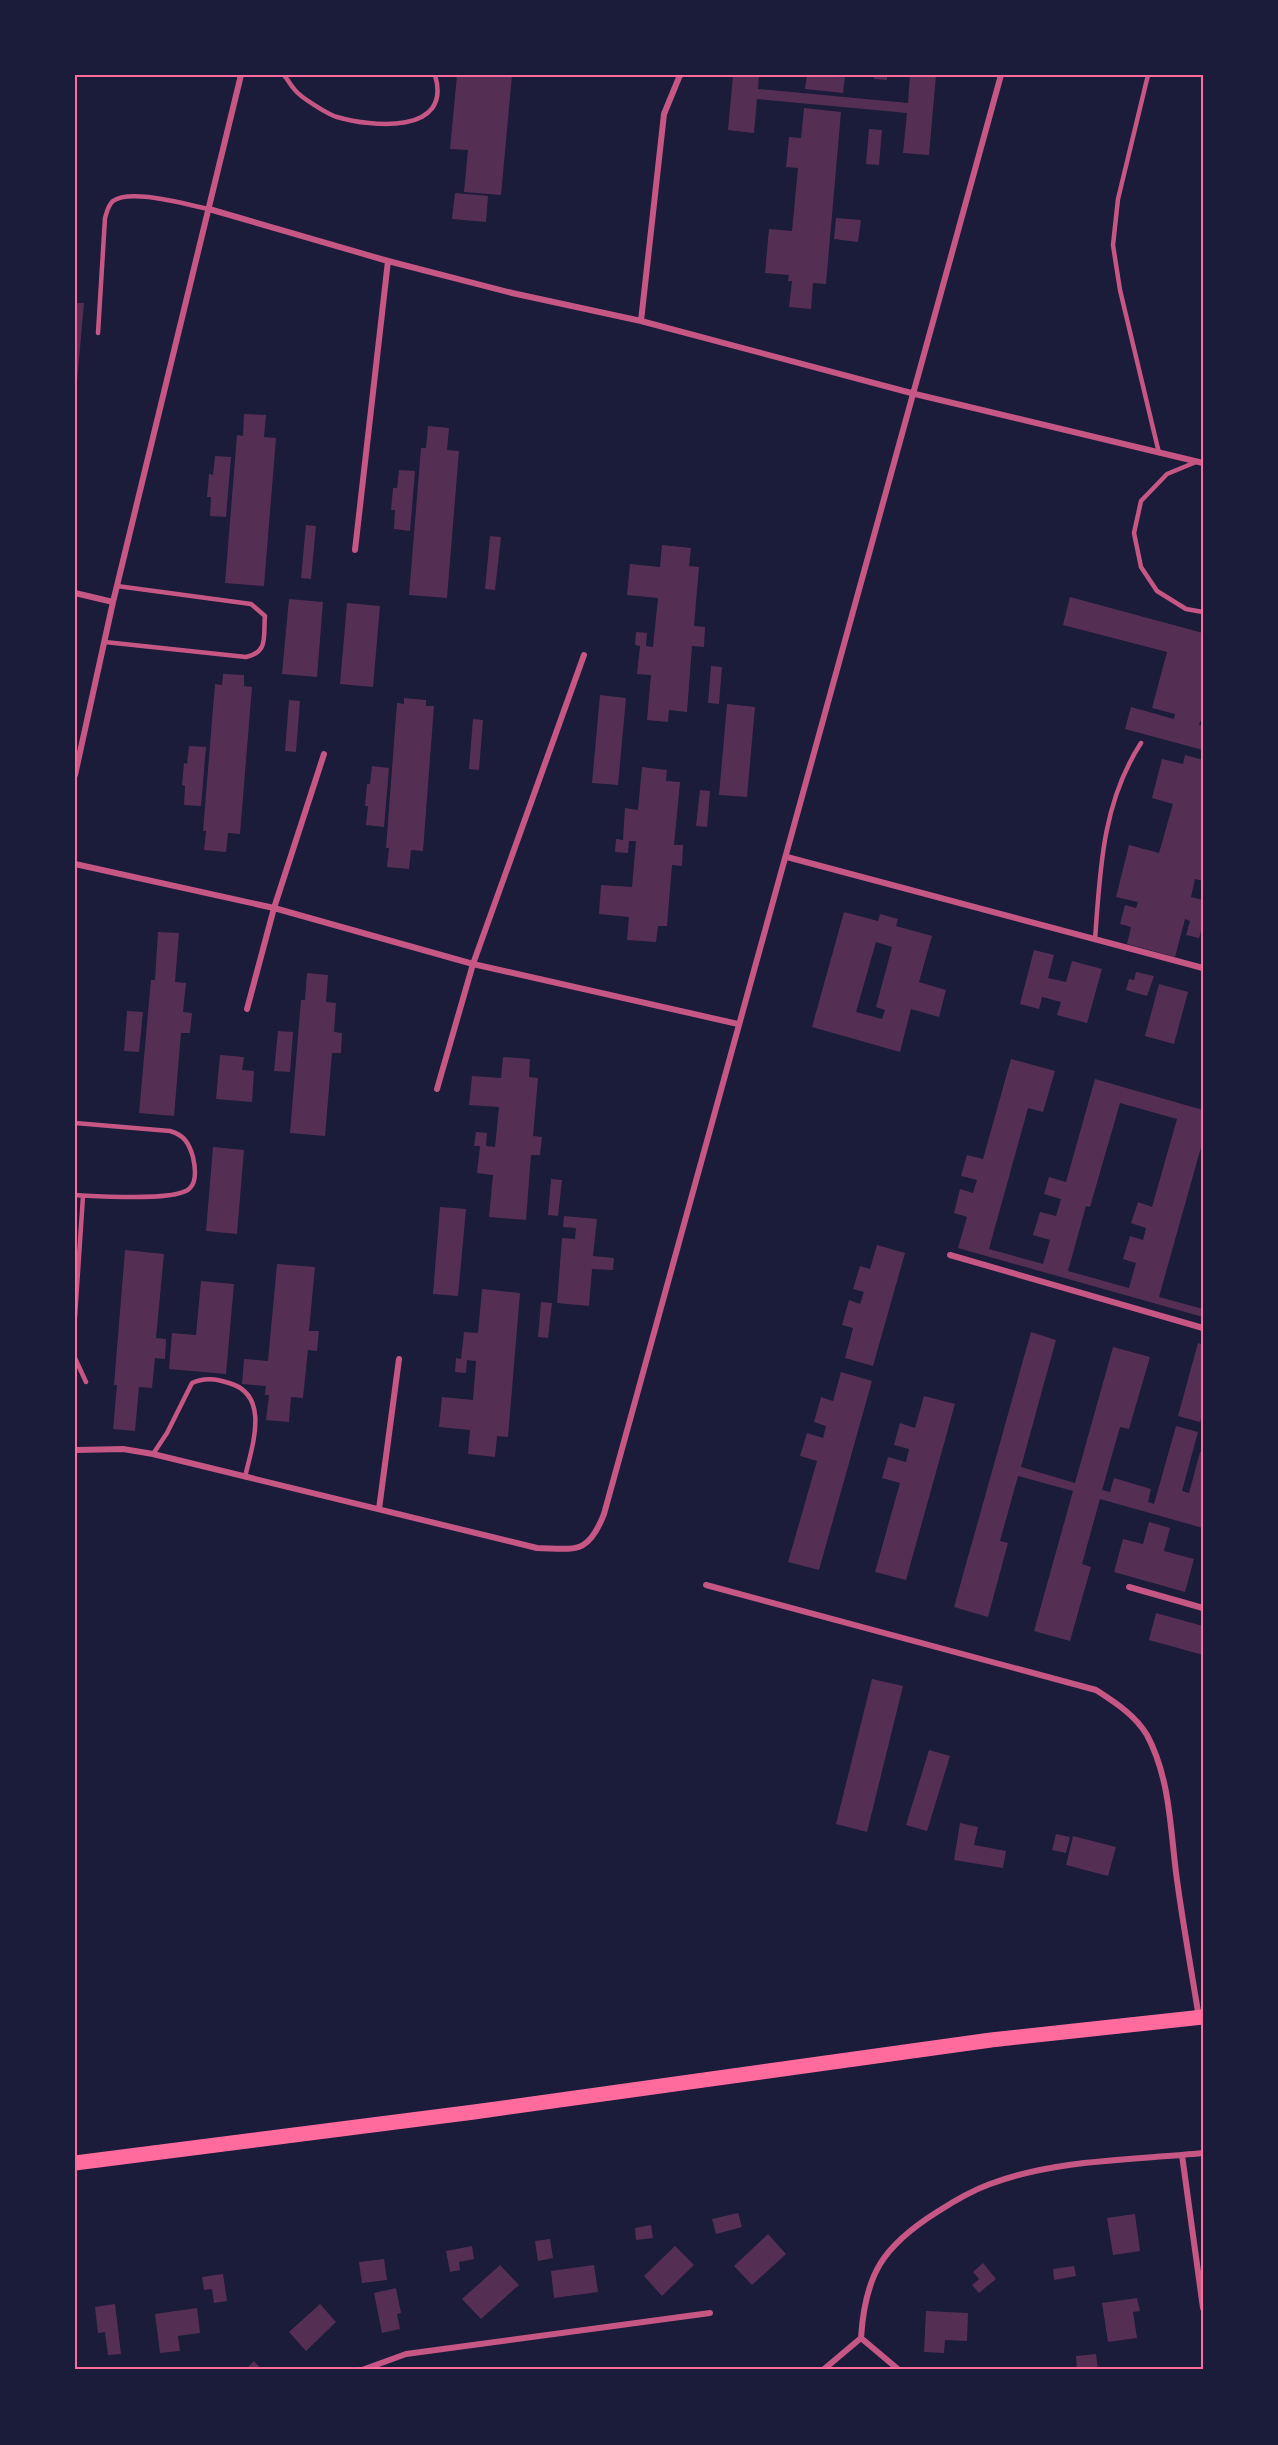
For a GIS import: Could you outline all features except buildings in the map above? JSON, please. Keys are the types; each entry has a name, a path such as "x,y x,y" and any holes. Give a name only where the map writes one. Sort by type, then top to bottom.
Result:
{"main road":[{"path":"75,2163 474,2112 991,2040 1201,2018"}],"street":[{"path":"75,775 113,602 241,75"},
{"path":"641,321 662,126 669,98 680,75"},
{"path":"75,1450 123,1449 153,1455 537,1548 581,1547 594,1536 604,1514 1001,75"},
{"path":"209,209 512,294 641,321 915,393 1200,462"},
{"path":"355,550 388,261"},
{"path":"75,592 113,602"},
{"path":"437,1089 473,964 584,655"},
{"path":"247,1009 274,908 324,754"},
{"path":"787,857 1203,968"},
{"path":"75,864 274,908 473,964 738,1024"},
{"path":"951,1255 1203,1328"},
{"path":"379,1509 399,1359"},
{"path":"706,1585 1096,1690 1125,1709 1146,1733 1160,1764 1201,2018"},
{"path":"1129,1587 1203,1608"},
{"path":"823,2370 861,2338 863,2311 872,2277 885,2255 920,2223 967,2193 1017,2175 1087,2164 1203,2153"},
{"path":"1182,2155 1203,2308"},
{"path":"362,2370 406,2354 710,2313"},
{"path":"861,2338 899,2370"}],"lane":[{"path":"284,75 296,92 336,117 394,125 413,121 425,115 435,104 438,92 435,75"},
{"path":"1148,75 1118,199 1113,245 1120,290 1159,453"},
{"path":"99,333 105,218 113,201 128,196 209,209"},
{"path":"1200,462 1167,474 1141,501 1134,533 1141,567 1157,591 1186,609 1203,612"},
{"path":"105,642 246,657 257,654 262,648 265,616 251,604 117,586"},
{"path":"1095,940 1102,849 1114,797 1126,766 1141,743"},
{"path":"75,1123 170,1131 181,1134 189,1144 195,1166 195,1180 191,1188 185,1192 148,1197 75,1195"},
{"path":"75,1317 83,1196"},
{"path":"75,1358 86,1382"},
{"path":"153,1455 167,1433 192,1383 201,1379 216,1379 243,1388 253,1401 253,1438 245,1477"}]}
